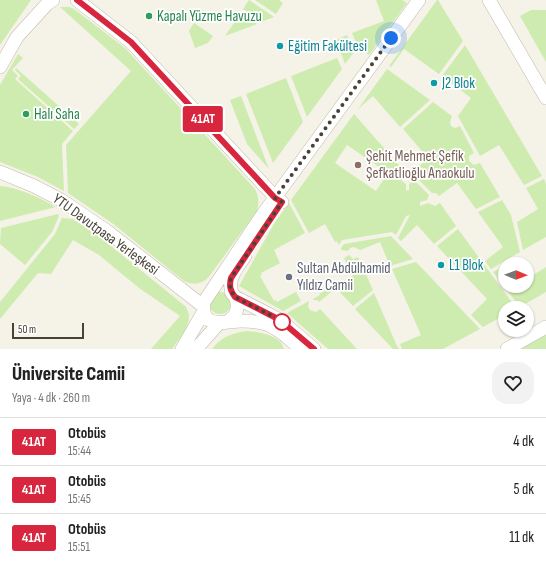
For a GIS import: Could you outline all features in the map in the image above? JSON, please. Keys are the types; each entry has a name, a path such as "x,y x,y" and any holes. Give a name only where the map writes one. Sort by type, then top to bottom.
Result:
{"street":[{"path":"0,67 17,38 47,4 53,0"},
{"path":"77,0 137,47 279,200"},
{"path":"206,302 419,0"},
{"path":"196,349 221,323 229,321 237,313 238,302 229,286 231,278 279,200 429,0"},
{"path":"489,0 546,98"},
{"name":"YTU Davutpasa Yerleşkesi","path":"0,172 34,186 61,200 107,231 175,286 206,302 209,319 221,323"},
{"name":"YTU Davutpasa Yerleşkesi","path":"0,177 20,181 34,186"},
{"path":"182,349 206,302 214,290 220,289 280,320 314,349"},
{"path":"221,323 241,321 265,324 281,332 301,349"},
{"path":"506,349 546,327"}],"green space":[{"path":"0,0 31,0 0,45"},
{"path":"249,0 274,17 261,22 243,9"},
{"path":"255,0 279,0 283,3 276,14"},
{"path":"376,0 402,0 407,3 369,55 358,47 352,33 384,21"},
{"path":"437,0 463,41 439,74 404,49 391,67 389,66"},
{"path":"60,7 69,7 74,9 125,48 255,189 258,200 257,211 208,278 202,282 193,284 184,281 112,223 68,193 66,145 131,71"},
{"path":"531,10 546,10 546,62 520,16"},
{"path":"241,13 257,24 225,36"},
{"path":"194,23 213,36 208,43 195,48 189,31"},
{"path":"347,35 354,52 345,64 336,40"},
{"path":"465,45 542,176 524,185 499,145 480,156 458,116 471,98 442,76"},
{"path":"18,54 23,58 12,70 18,76 15,79 73,131 62,144 64,191 38,177 0,162 0,85"},
{"path":"337,58 342,69 307,117 291,76"},
{"path":"16,68 79,124 74,129 18,79 21,76 15,70"},
{"path":"387,69 430,100 400,127 373,96 358,109"},
{"path":"286,78 303,122 273,163 246,94"},
{"path":"241,96 269,169 247,144 230,100"},
{"path":"433,102 452,116 450,122 451,126 455,128 460,126 474,153 469,156 469,161 474,165 480,163 500,197 476,209 457,183 439,196 436,193 432,193 412,173 428,158 403,129"},
{"path":"354,114 405,172 401,178 406,184 406,191 409,190 409,184 414,180 429,195 427,200 420,202 420,206 428,203 435,206 440,203 456,226 434,244 417,225 401,241 398,238 410,215 406,216 396,235 392,232 342,240 339,245 337,241 335,242 325,224 309,233 291,200","holes":["347,145 388,173 376,191 335,163"]},
{"path":"544,179 546,184 546,237 523,250 517,222 538,209 526,188"},
{"path":"0,186 29,194 56,207 0,221"},
{"path":"502,200 511,215 520,252 511,257 498,257 498,265 491,269 485,261 503,247 478,212"},
{"path":"289,203 305,233 274,250 280,263 261,273 262,275 260,276 274,301 276,300 277,302 296,292 301,301 283,311 239,286 275,222"},
{"path":"58,214 59,216 52,232 25,265 0,244 1,228"},
{"path":"62,218 73,219 101,238 185,306 189,317 188,323 183,334 172,349 151,349 180,316 139,288 99,255 73,240 51,274 38,273 0,319 0,302 55,234"},
{"path":"458,229 498,283 498,293 505,293 511,301 498,301 498,319 483,327 471,315 487,299 437,246"},
{"path":"391,236 413,259 390,266 380,242 360,250 354,247 350,248 348,251 341,250 344,244"},
{"path":"349,255 353,259 358,257 373,290 353,306 336,288 319,302 317,300 313,300 320,295 319,294 353,276 344,258"},
{"path":"416,262 480,329 443,349 402,349 400,344 421,335 392,269"},
{"path":"546,267 546,292 530,301 515,301 509,293 534,293 534,275"},
{"path":"498,270 498,278 493,272"},
{"path":"220,292 228,295 231,303 228,311 220,314 212,311 209,303 212,295"},
{"path":"374,293 399,349 393,349 355,309"},
{"path":"309,301 308,307 310,310 316,312 320,309 357,349 328,349 287,313"},
{"path":"247,331 263,333 274,337 279,340 284,349 212,349 219,341 227,336"},
{"path":"546,334 546,349 519,349"}],"bus line":[{"name":"41AT","path":"77,0 131,42 275,198 282,202 231,278 229,286 235,297 280,320 314,349"}],"place":[{"name":"Kapalı Yüzme Havuzu","path":"149,16"},
{"name":"Eğitim Fakültesi","path":"280,46"},
{"name":"J2 Blok","path":"434,83"},
{"name":"Halı Saha","path":"26,114"},
{"name":"Şehit Mehmet Şefik Şefkatlioğlu Anaokulu","path":"358,165"},
{"name":"L1 Blok","path":"441,265"},
{"name":"Sultan Abdülhamid Yıldız Camii","path":"289,277"}],"route":[{"path":"282,322 235,297 229,286 231,278 282,202 275,198 391,38"}]}
